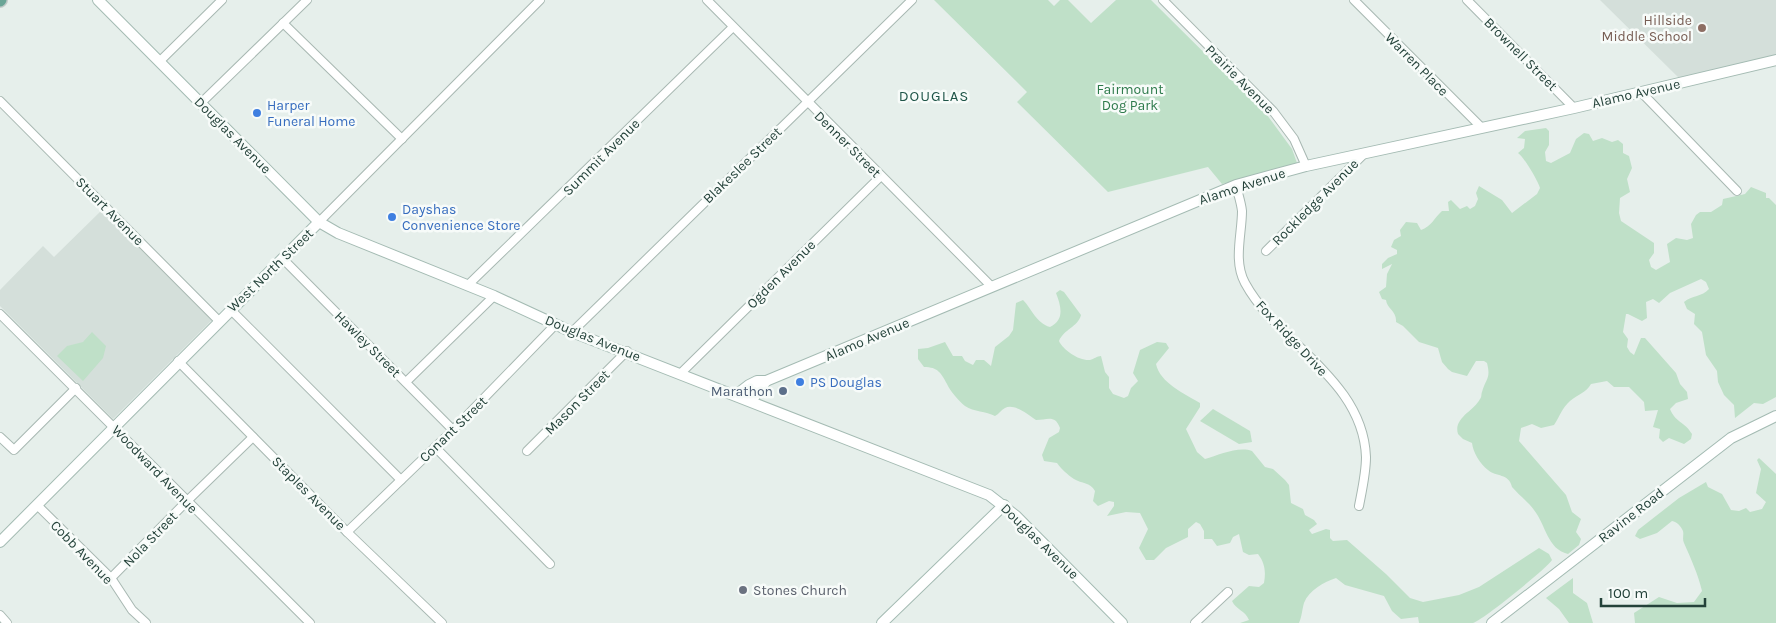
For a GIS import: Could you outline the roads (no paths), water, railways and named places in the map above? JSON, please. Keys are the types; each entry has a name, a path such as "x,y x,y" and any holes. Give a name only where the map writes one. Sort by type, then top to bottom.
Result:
{"street":[{"name":"Douglas Avenue","path":"98,0 319,222 355,241 468,285 572,332 989,495 1004,505 1122,623"},
{"path":"160,61 222,0"},
{"path":"201,103 306,0"},
{"name":"West North Street","path":"2,535 114,428 230,309 540,0"},
{"name":"Denner Street","path":"706,0 991,286"},
{"name":"Blakeslee Street","path":"572,332 912,0"},
{"name":"Prairie Avenue","path":"1162,0 1273,111 1294,139 1306,166"},
{"name":"Warren Place","path":"1354,0 1480,128"},
{"name":"Brownell Street","path":"1467,0 1574,108"},
{"path":"283,23 402,139"},
{"name":"Summit Avenue","path":"468,285 733,27"},
{"name":"Alamo Avenue","path":"736,395 757,381 766,381 1236,185 1306,166 1574,108 1776,60"},
{"path":"1641,92 1737,191"},
{"name":"Stuart Avenue","path":"0,101 219,321"},
{"name":"Rockledge Avenue","path":"1266,250 1364,154"},
{"name":"Ogden Avenue","path":"681,373 881,176"},
{"name":"Fox Ridge Drive","path":"1236,185 1242,210 1239,256 1244,281 1259,306 1339,388 1355,412 1366,456 1359,506"},
{"name":"Hawley Street","path":"282,258 453,430"},
{"path":"406,382 494,296"},
{"path":"230,309 401,480"},
{"name":"Woodward Avenue","path":"0,314 76,388 186,502 310,623"},
{"name":"Conant Street","path":"347,532 453,430 556,324"},
{"name":"Mason Street","path":"526,451 627,352"},
{"name":"Staples Avenue","path":"178,362 347,532 442,623"},
{"path":"751,401 766,381"},
{"path":"0,437 14,450 76,388"},
{"name":"Ravine Road","path":"1492,623 1731,438 1776,416"},
{"name":"Nola Street","path":"111,578 186,502 254,438"},
{"path":"435,447 550,564"},
{"name":"Cobb Avenue","path":"36,504 111,578 132,610 146,623"},
{"path":"882,623 1004,505"},
{"path":"1195,623 1228,592"},
{"path":"0,615 7,623"}],"place":[{"name":"Hillside Middle School","path":"1702,28"},
{"name":"Harper Funeral Home","path":"257,113"},
{"name":"Dayshas Convenience Store","path":"392,217"},
{"name":"PS Douglas","path":"800,382"},
{"name":"Marathon","path":"783,391"},
{"name":"Stones Church","path":"743,590"}],"district":[{"name":"DOUGLAS","path":"934,96"}],"park label":[{"name":"Fairmount Dog Park","path":"1130,98"}]}
